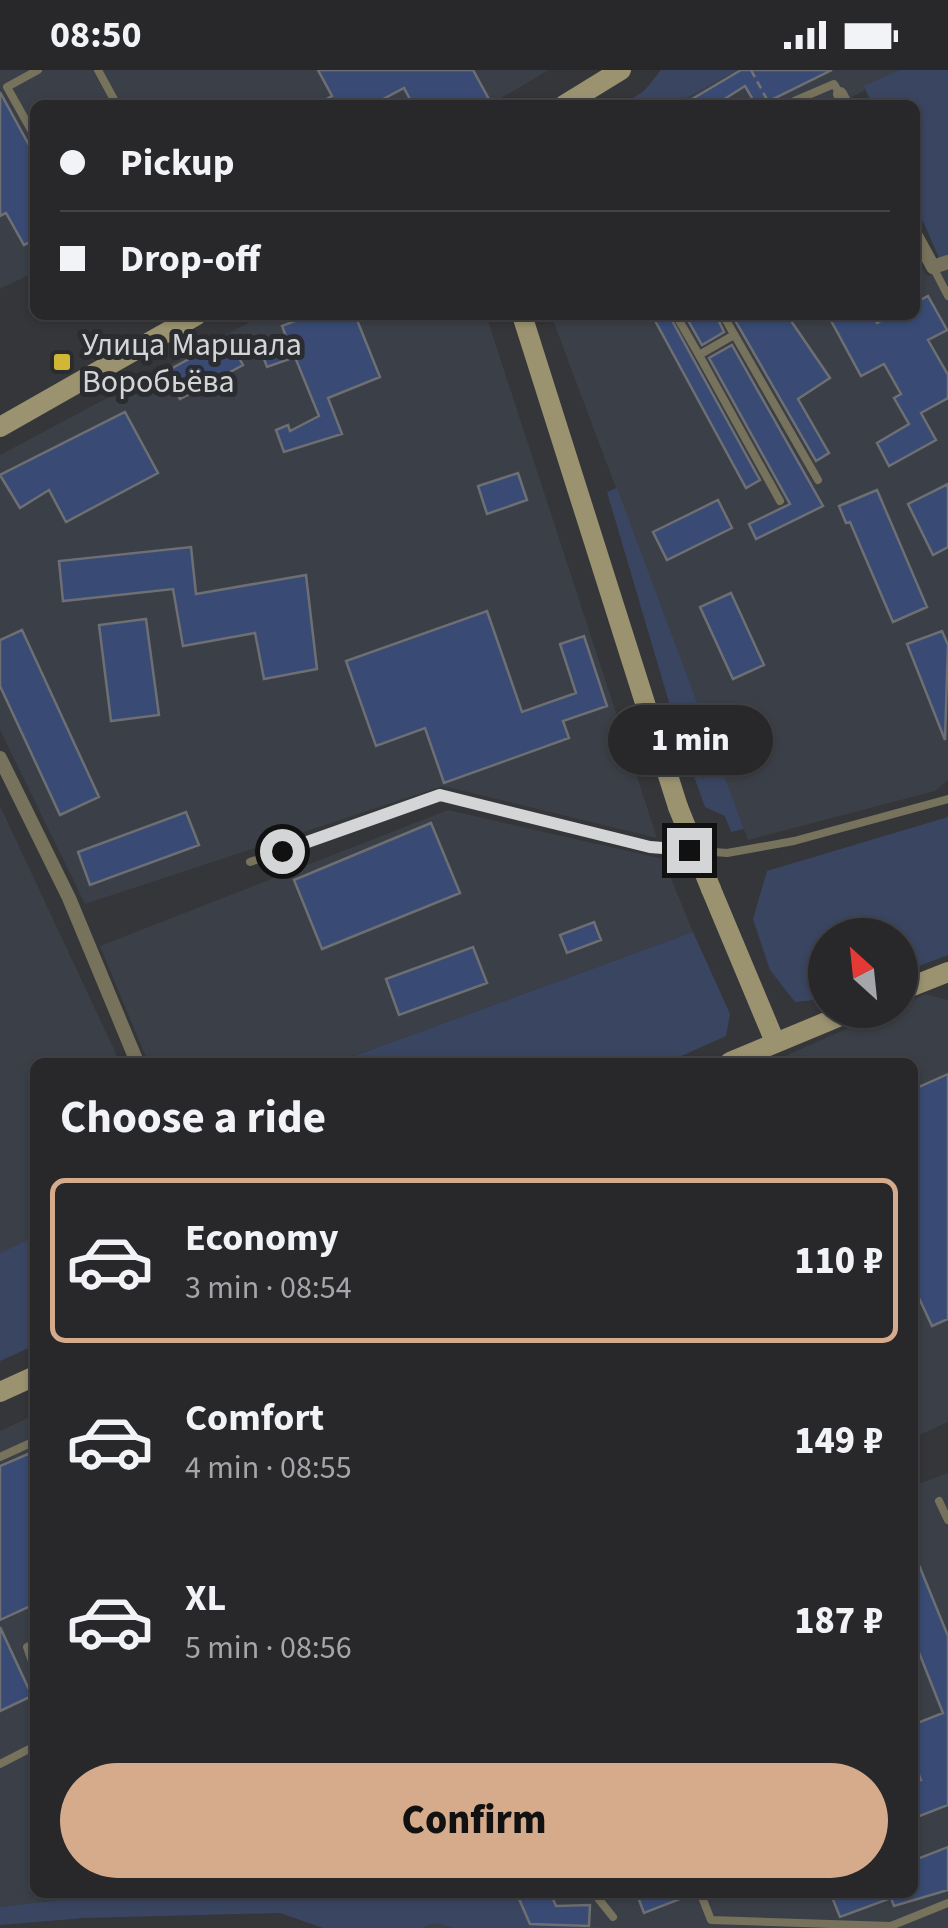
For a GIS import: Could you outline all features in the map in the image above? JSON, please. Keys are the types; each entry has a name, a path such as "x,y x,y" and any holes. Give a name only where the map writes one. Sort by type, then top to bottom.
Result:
{"main road":[{"path":"572,100 621,70"},
{"path":"0,428 188,320"},
{"path":"524,320 678,806 776,1042"},
{"path":"918,984 948,972"},
{"path":"739,1058 810,1028"},
{"path":"0,1392 30,1378"}],"street":[{"path":"920,240 940,264"},
{"path":"0,758 68,898 135,1058"}],"lane":[{"path":"30,128 7,87 38,70"},
{"path":"98,70 114,100"},
{"path":"797,100 834,84 843,100"},
{"path":"940,264 948,296"},
{"path":"679,320 780,501"},
{"path":"726,320 818,480"},
{"path":"699,355 734,335"},
{"path":"250,862 440,795 650,847 727,853 794,841 948,799"},
{"path":"0,1456 30,1443"},
{"path":"940,1501 948,1520"},
{"path":"0,1764 30,1749"},
{"path":"597,1898 613,1917"},
{"path":"702,1898 711,1920 892,1926 948,1902"}],"path":[{"path":"751,70 767,100"}],"shaded area":[{"path":"0,70 549,70 498,100 30,100 30,274 0,289"},
{"path":"661,70 738,70 683,100 630,100 644,91"},
{"path":"738,70 900,70 847,100 683,100"},
{"path":"900,70 948,70 948,255 939,258 920,214 920,100 870,100 864,86"},
{"path":"920,264 927,276 948,269 948,780 935,791 748,840 553,320 920,320"},
{"path":"254,320 488,320 657,838 443,786 85,904 0,730 0,455"},
{"path":"617,488 744,829 731,832 725,816 705,807 676,726 607,492"},
{"path":"0,806 118,1058 30,1058 30,1238 0,1253"},
{"path":"448,810 663,859 693,932 349,1058 146,1058 100,946"},
{"path":"948,817 948,955 918,966 918,918 808,918 808,1001 795,1002 770,970 753,919 767,871"},
{"path":"693,932 730,1014 726,1036 677,1058 349,1058"},
{"path":"925,994 948,1000 948,1422 918,1436 918,1058 781,1058 848,1028 918,1028 918,997"},
{"path":"30,1238 30,1347 0,1361 0,1253"},
{"path":"30,1417 30,1898 76,1898 0,1907 0,1431"},
{"path":"948,1473 948,1928 422,1928 431,1924 199,1898 918,1898 918,1484"},
{"path":"76,1898 517,1898 530,1925 611,1928 455,1928 434,1923 422,1928 323,1928 280,1913 84,1918 0,1925 0,1907"}],"building":[{"path":"318,70 473,70 489,100 410,100 404,88 381,100 324,100 332,96"},
{"path":"741,70 832,70 771,100 753,100 745,86 723,100 690,100"},
{"path":"0,92 30,147 30,242 24,245 6,213 0,216"},
{"path":"928,296 947,330 928,340 948,375 948,398 921,413 936,440 889,466 877,443 909,424 894,398 901,394 884,364 861,376 831,320 877,323 920,320 920,300"},
{"path":"297,320 357,320 380,377 328,398 342,434 284,452 276,430 288,425 290,431 319,416 295,357 267,367 260,348 287,339 282,326"},
{"path":"655,320 672,320 760,480 746,488"},
{"path":"688,320 718,320 724,332 702,345"},
{"path":"735,320 790,320 830,378 798,399 829,453 816,461"},
{"path":"228,338 243,365 180,399 165,372"},
{"path":"732,345 823,506 756,539 749,524 790,504 709,358"},
{"path":"125,412 158,473 66,522 49,490 20,508 0,475"},
{"path":"518,473 527,500 487,514 478,486"},
{"path":"948,484 948,547 933,555 908,504"},
{"path":"877,490 927,607 893,622 850,522 846,523 839,506"},
{"path":"718,500 732,528 667,560 653,532"},
{"path":"191,547 196,594 306,575 317,669 264,679 255,633 183,646 173,589 63,601 59,561"},
{"path":"731,593 764,665 733,679 700,607"},
{"path":"487,611 522,712 576,693 560,644 584,636 607,706 563,721 569,738 444,783 425,728 376,746 346,661"},
{"path":"146,619 159,715 111,721 99,625"},
{"path":"22,630 99,797 60,815 0,686 0,640"},
{"path":"942,631 948,645 945,740 907,644"},
{"path":"186,812 199,845 90,885 78,852"},
{"path":"431,823 460,893 322,949 294,880"},
{"path":"594,922 601,940 567,953 560,935"},
{"path":"473,947 487,983 399,1015 386,979"},
{"path":"948,1074 948,1319 932,1326 918,1296 918,1087"},
{"path":"30,1453 30,1606 0,1620 0,1466"},
{"path":"918,1563 948,1636 948,1805 918,1817 918,1723 943,1713 918,1650"},
{"path":"0,1627 30,1697 0,1711"},
{"path":"948,1847 948,1890 894,1906 891,1898 918,1898 918,1859"},
{"path":"519,1898 553,1898 556,1906 590,1905 589,1926 530,1924"},
{"path":"638,1898 683,1898 644,1913"},
{"path":"832,1898 891,1898 840,1917"}],"place":[{"name":"Улица Маршала Воробьёва","path":"62,362"}],"route":[{"path":"282,851 440,795 650,847 689,850"}]}
